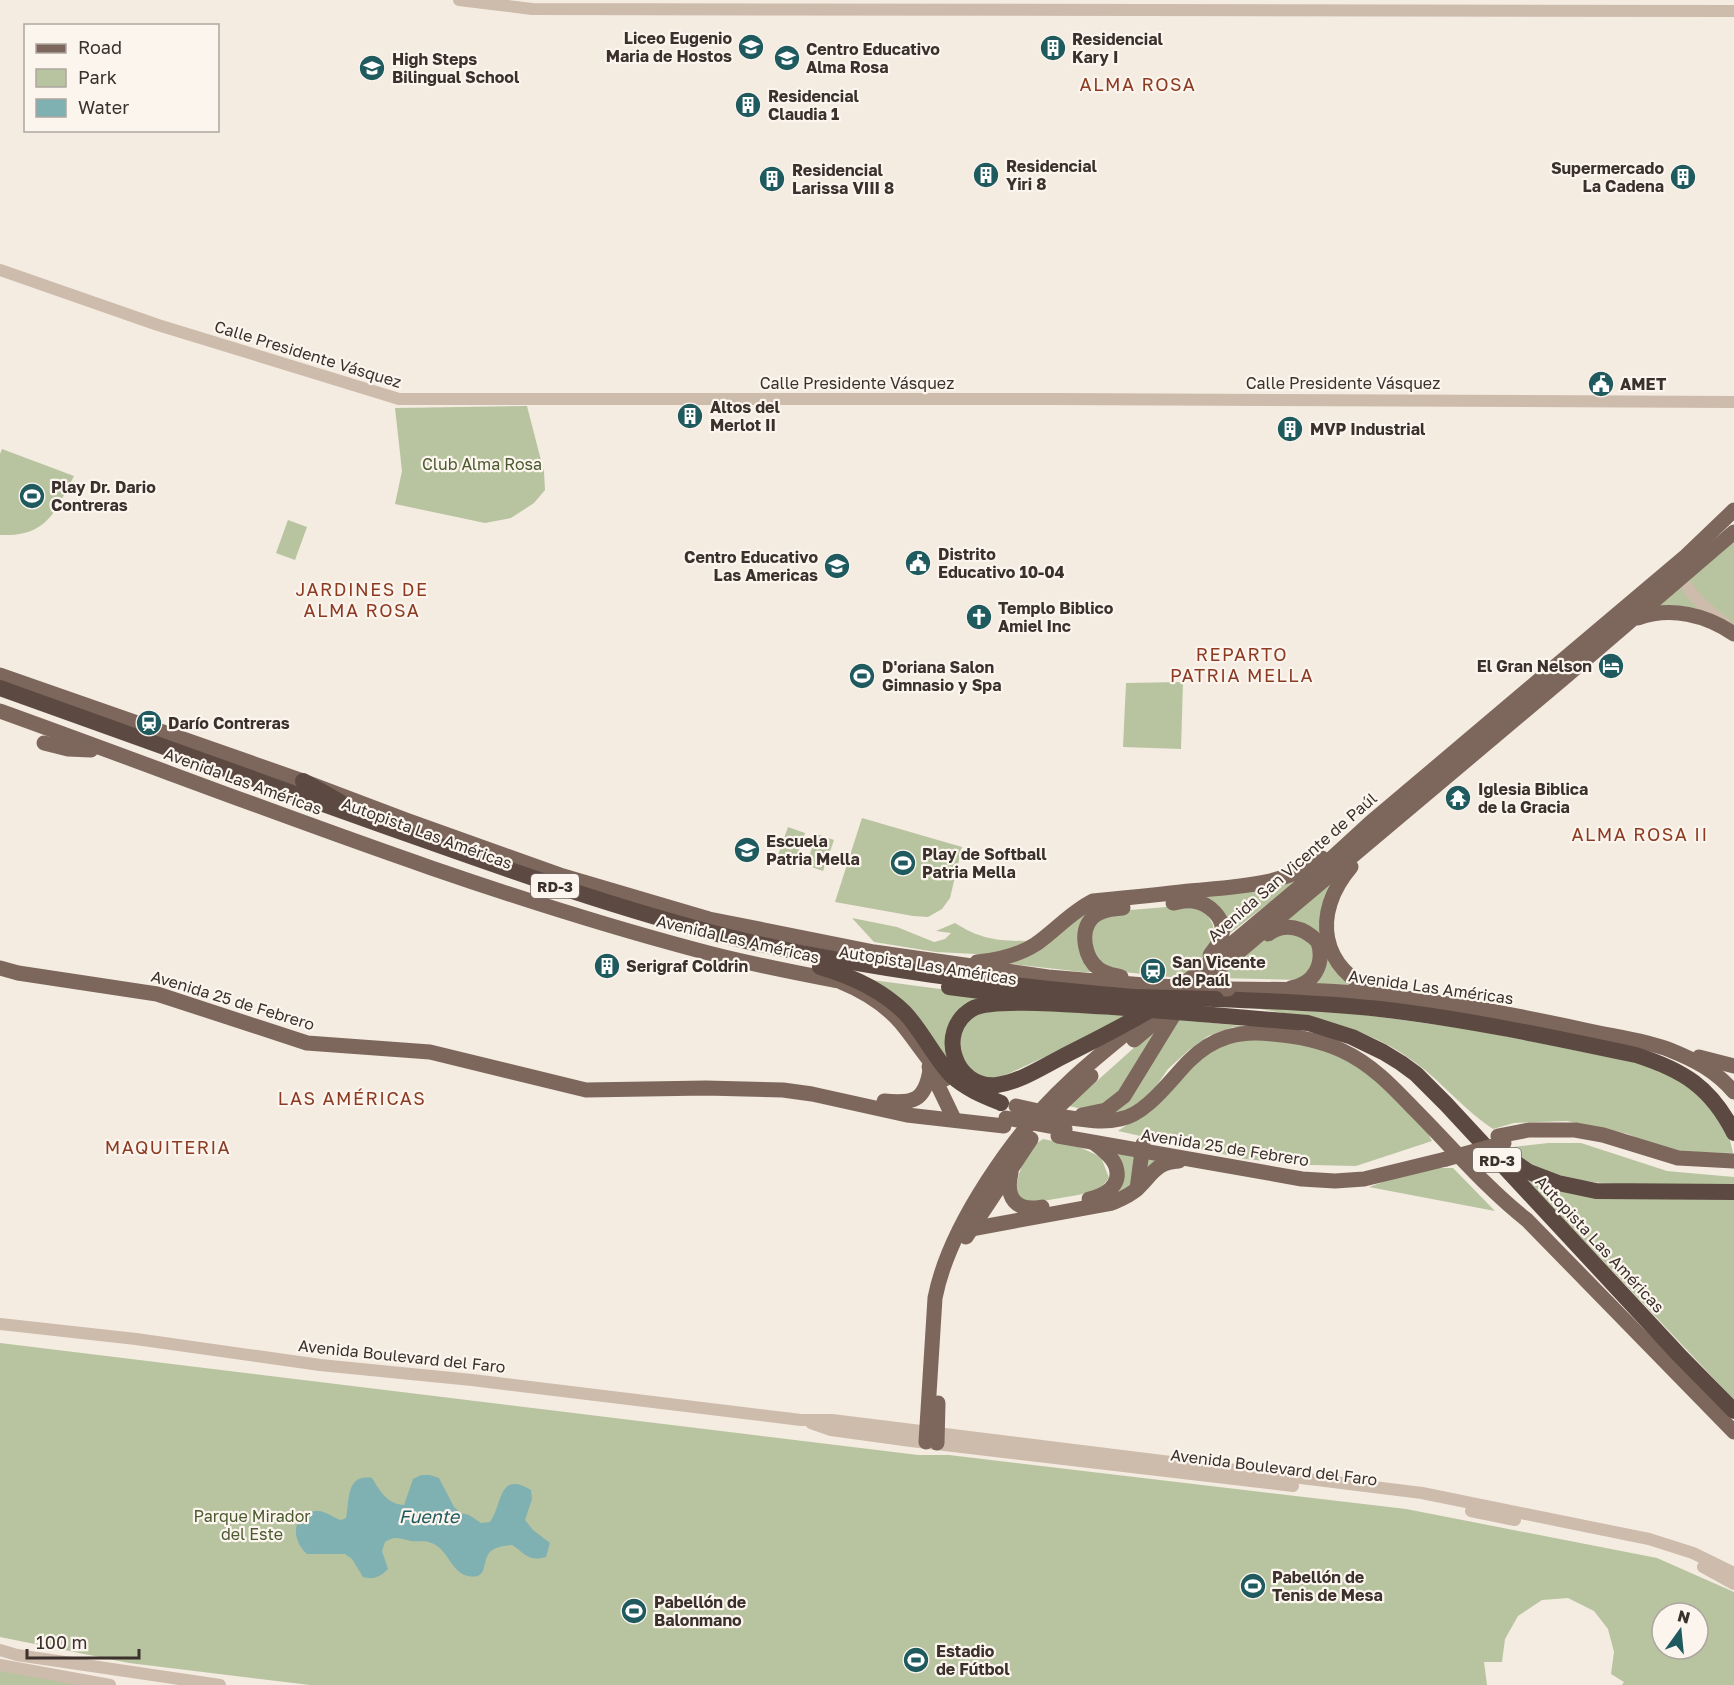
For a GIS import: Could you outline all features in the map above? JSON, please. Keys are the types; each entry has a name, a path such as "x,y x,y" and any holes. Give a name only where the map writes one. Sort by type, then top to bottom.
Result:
{"highway":[{"name":"Autopista Las Américas","path":"0,688 579,894 730,937 890,968 1058,990 1133,997 1222,994 1381,1009 1578,1043 1636,1055 1681,1072 1695,1083 1723,1114 1734,1133"},
{"name":"Autopista Las Américas","path":"0,700 537,892 682,935 820,967 992,994 1113,1007 1308,1023 1352,1037 1383,1052 1416,1074 1734,1411"},
{"path":"303,781 380,824"},
{"path":"820,967 859,980 890,1000 918,1028 951,1075 1007,1113"},
{"path":"1113,1007 1009,1003 981,1005 963,1016 953,1034 952,1054 957,1065 965,1074 976,1081 996,1085 1019,1079 1133,1021 1164,1001"},
{"path":"1348,1006 1358,1002 1452,1012 1461,1006"},
{"path":"1474,1135 1529,1172 1558,1183 1596,1191 1728,1191"}],"main road":[{"name":"Avenida San Vicente de Paúl","path":"932,1437 944,1298 957,1254 1044,1121 1081,1085 1224,966 1375,828 1668,571 1734,510"},
{"name":"Avenida San Vicente de Paúl","path":"932,1437 935,1298 940,1276 959,1229 995,1172 1032,1120 1068,1083 1194,975 1309,879 1630,621 1734,532"},
{"path":"1630,621 1667,611 1694,615 1734,632"},
{"name":"Avenida Las Américas","path":"0,675 303,781 563,876 709,919 843,947 1048,977 1222,994 1285,989 1387,996 1461,1006 1564,1025 1668,1049 1709,1068 1734,1092"},
{"name":"Avenida Las Américas","path":"0,711 512,895 699,951 839,981 856,988 887,1009 900,1022 928,1064 958,1090 1007,1113 1065,1128 1123,1119 1138,1111 1204,1048 1231,1035 1247,1032 1292,1036 1306,1038 1341,1050 1364,1063 1390,1085 1505,1203 1527,1220 1734,1432"},
{"path":"44,743 68,749 94,750 118,755"},
{"path":"909,957 977,962 1015,954 1035,944 1077,909 1093,901 1220,888 1292,875 1375,828"},
{"path":"1375,828 1338,882 1328,907 1327,928 1331,950 1345,973 1368,988 1387,996"},
{"path":"1156,986 1109,974 1090,961 1084,944 1092,918 1107,909 1192,901 1208,906 1222,924 1222,933 1219,943 1194,975"},
{"path":"1224,966 1275,930 1291,927 1302,930 1318,942 1321,958 1317,972 1305,984 1285,989"},
{"name":"Avenida 25 de Febrero","path":"0,968 18,973 157,994 307,1043 430,1052 586,1090 758,1088 812,1094 907,1115 1007,1113 1197,1161 1302,1179 1335,1181 1364,1179 1529,1130 1575,1130 1603,1135 1678,1158 1727,1165"},
{"path":"1065,1128 1106,1110 1124,1096 1185,997"},
{"path":"1668,1049 1734,1066"},
{"path":"878,1100 912,1102 923,1093 928,1064"},
{"path":"928,1064 952,1115"},
{"name":"Avenida 25 de Febrero","path":"706,1088 772,1083 807,1086 952,1115"},
{"name":"Avenida 25 de Febrero","path":"1065,1128 1094,1143 1320,1172 1378,1168 1443,1156"},
{"path":"974,1225 1032,1209 1107,1194 1113,1186 1116,1168 1112,1160 1094,1143"},
{"path":"1137,1189 1142,1148"},
{"path":"974,1225 1112,1203 1126,1198 1166,1162 1197,1161"},
{"path":"1013,1166 1008,1183 1010,1194 1016,1203 1032,1209"}],"street":[{"path":"459,0 532,9 1734,11"},
{"name":"Calle Presidente Vásquez","path":"0,270 158,325 399,399 1734,402"},
{"path":"1681,577 1701,606 1734,632"},
{"path":"1668,1049 1734,1059"},
{"name":"Avenida Boulevard del Faro","path":"0,1324 136,1339 320,1365 472,1380 801,1420 832,1420 932,1437 1438,1504 1661,1551 1693,1562 1734,1584"},
{"path":"0,1330 16,1326"},
{"name":"Avenida Boulevard del Faro","path":"932,1437 1422,1493 1649,1539 1693,1554 1734,1573"},
{"path":"0,1650 143,1680 220,1685"},
{"path":"0,1665 110,1685"}],"green space":[{"name":"Club Alma Rosa","path":"527,406 544,472 545,490 534,503 511,518 485,523 395,504 402,471 395,408"},
{"name":"Play Dr. Dario Contreras","path":"2,449 74,476 48,520 29,532 0,535 0,454"},
{"path":"288,520 307,527 295,560 276,553"},
{"path":"1734,539 1734,626 1712,609 1685,579"},
{"path":"1680,584 1709,616 1652,609"},
{"path":"1183,682 1181,749 1123,747 1126,683"},
{"name":"Play de Softball Patria Mella","path":"862,818 962,847 950,898 942,909 928,917 835,902"},
{"path":"788,827 805,833 794,864 777,858"},
{"path":"817,834 834,840 823,871 806,865"},
{"path":"1348,866 1334,883 1321,909 1323,939 1356,985 1311,986 1323,947 1279,925"},
{"path":"1305,875 1229,934 1225,925 1186,894"},
{"path":"1190,905 1207,914 1213,925 1214,939 1197,966 1179,978 1115,971 1094,958 1091,926 1107,912"},
{"path":"1078,911 1089,913 1095,972 995,962"},
{"path":"852,918 897,927 934,942 945,939 951,933 936,931 955,923 973,933 989,938 1027,941 995,955 936,952 874,942"},
{"path":"1278,930 1290,931 1311,941 1314,954 1313,963 1300,980 1215,978"},
{"path":"872,980 1001,997 973,1003 947,1059"},
{"path":"1233,1005 1344,1012 1475,1030 1668,1069 1693,1088 1727,1128 1733,1153 1668,1152 1628,1134 1567,1121 1514,1123 1493,1129 1416,1063 1374,1038 1328,1022"},
{"path":"1002,1007 1133,1016 995,1080 974,1073 960,1055 961,1029 974,1012"},
{"path":"1177,1019 1260,1028 1233,1027 1208,1036 1168,1069 1150,1095 1113,1117 1114,1110"},
{"path":"1165,1020 1132,1076 1110,1100 1097,1107 1083,1109 1069,1106"},
{"path":"1245,1036 1311,1043 1345,1056 1383,1087 1424,1126 1432,1141 1356,1166 1311,1165 1245,1159 1118,1131 1150,1108 1215,1046"},
{"path":"1043,1139 1077,1146 1101,1157 1109,1178 1099,1190 1078,1195 1031,1203 1015,1196 1026,1157"},
{"path":"1548,1143 1581,1143 1667,1171 1734,1177 1734,1186 1634,1185 1582,1181 1536,1170 1506,1149"},
{"path":"1109,1150 1157,1160 1140,1181 1112,1196"},
{"path":"1438,1168 1453,1168 1495,1211 1369,1187 1397,1177"},
{"path":"1524,1177 1734,1199 1734,1400"},
{"name":"Parque Mirador del Este","path":"0,1343 918,1455 949,1455 1406,1509 1657,1558 1734,1592 1734,1685 1622,1685 1624,1682 1611,1674 1614,1652 1608,1629 1594,1611 1568,1598 1542,1600 1518,1616 1505,1639 1502,1662 1484,1662 1487,1685 310,1685 129,1663 0,1637"},
{"path":"0,1668 83,1685 0,1685"}],"water":[{"name":"Fuente","path":"421,1475 439,1478 454,1507 481,1523 490,1522 507,1487 512,1484 520,1485 531,1490 532,1499 525,1520 533,1530 550,1543 546,1557 531,1558 512,1545 500,1547 490,1552 482,1573 475,1577 458,1571 434,1544 395,1538 385,1542 382,1551 388,1569 379,1576 370,1578 363,1577 352,1559 345,1554 307,1554 301,1548 296,1526 303,1515 318,1511 341,1520 346,1518 350,1490 357,1480 372,1478 381,1492 389,1499 404,1505 413,1479"}],"place":[{"name":"Liceo Eugenio Maria de Hostos","path":"751,47"},
{"name":"Residencial Kary I","path":"1053,48"},
{"name":"Centro Educativo Alma Rosa","path":"787,58"},
{"name":"High Steps Bilingual School","path":"372,68"},
{"name":"Residencial Claudia 1","path":"748,105"},
{"name":"Residencial Yiri 8","path":"986,175"},
{"name":"Supermercado La Cadena","path":"1683,177"},
{"name":"Residencial Larissa VIII 8","path":"772,179"},
{"name":"AMET","path":"1601,384"},
{"name":"Altos del Merlot II","path":"690,416"},
{"name":"MVP Industrial","path":"1290,429"},
{"name":"Play Dr. Dario Contreras","path":"32,496"},
{"name":"Distrito Educativo 10-04","path":"918,563"},
{"name":"Centro Educativo Las Americas","path":"837,566"},
{"name":"Templo Biblico Amiel Inc","path":"979,617"},
{"name":"El Gran Nelson","path":"1611,666"},
{"name":"D'oriana Salon Gimnasio y Spa","path":"862,676"},
{"name":"Darío Contreras","path":"149,723"},
{"name":"Iglesia Biblica de la Gracia","path":"1458,798"},
{"name":"Escuela Patria Mella","path":"747,850"},
{"name":"Play de Softball Patria Mella","path":"903,863"},
{"name":"Serigraf Coldrin","path":"607,966"},
{"name":"San Vicente de Paúl","path":"1153,971"},
{"name":"Pabellón de Tenis de Mesa","path":"1253,1586"},
{"name":"Pabellón de Balonmano","path":"634,1611"},
{"name":"Estadio de Fútbol","path":"916,1660"}],"district":[{"name":"ALMA ROSA","path":"1138,84"},
{"name":"JARDINES DE ALMA ROSA","path":"362,599"},
{"name":"REPARTO PATRIA MELLA","path":"1242,664"},
{"name":"ALMA ROSA II","path":"1640,834"},
{"name":"LAS AMÉRICAS","path":"352,1098"},
{"name":"MAQUITERIA","path":"168,1147"}]}
